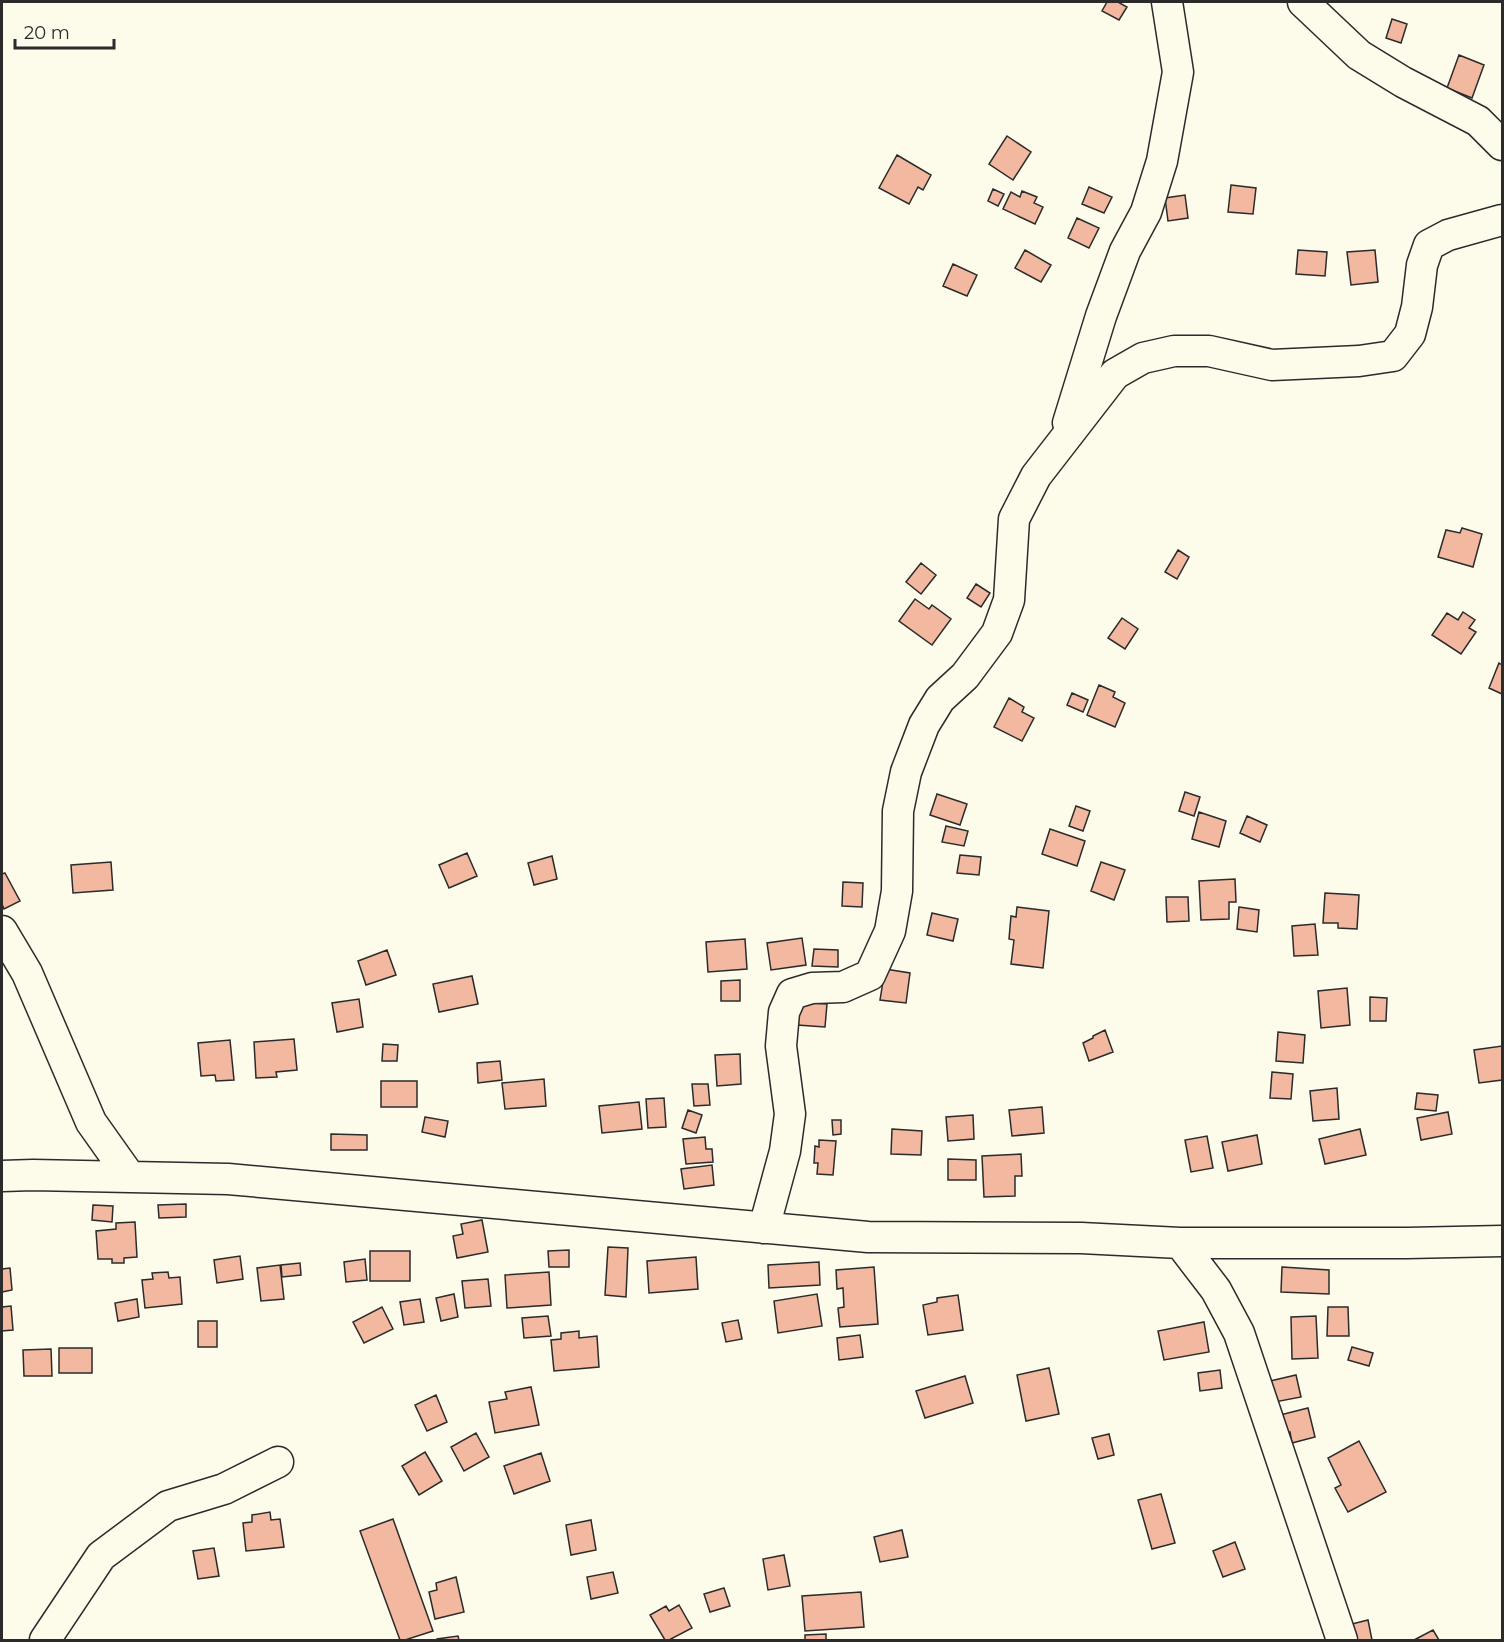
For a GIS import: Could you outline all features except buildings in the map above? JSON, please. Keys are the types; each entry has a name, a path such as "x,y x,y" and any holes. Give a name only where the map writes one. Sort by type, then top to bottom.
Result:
{"street":[{"path":"1064,439 1101,316 1125,250 1146,212 1162,161 1178,72 1167,2"},
{"path":"1303,2 1359,55 1402,82 1478,121 1503,146"},
{"path":"764,1228 785,1151 790,1114 782,1046 784,1012 792,994 812,988 843,987 870,975 890,932 897,891 898,811 906,772 924,725 940,699 965,676 997,633 1009,600 1014,519 1036,476 1115,374 1143,358 1174,351 1209,351 1272,365 1359,361 1393,356 1410,334 1417,307 1422,265 1429,245 1448,235 1503,220"},
{"path":"2,931 27,973 91,1122 130,1177"},
{"path":"2,1176 228,1179 868,1237 1081,1238 1180,1243 1503,1241"},
{"path":"1180,1243 1216,1290 1239,1333 1342,1641"},
{"path":"45,1641 100,1556 168,1506 224,1489 278,1462"}]}
